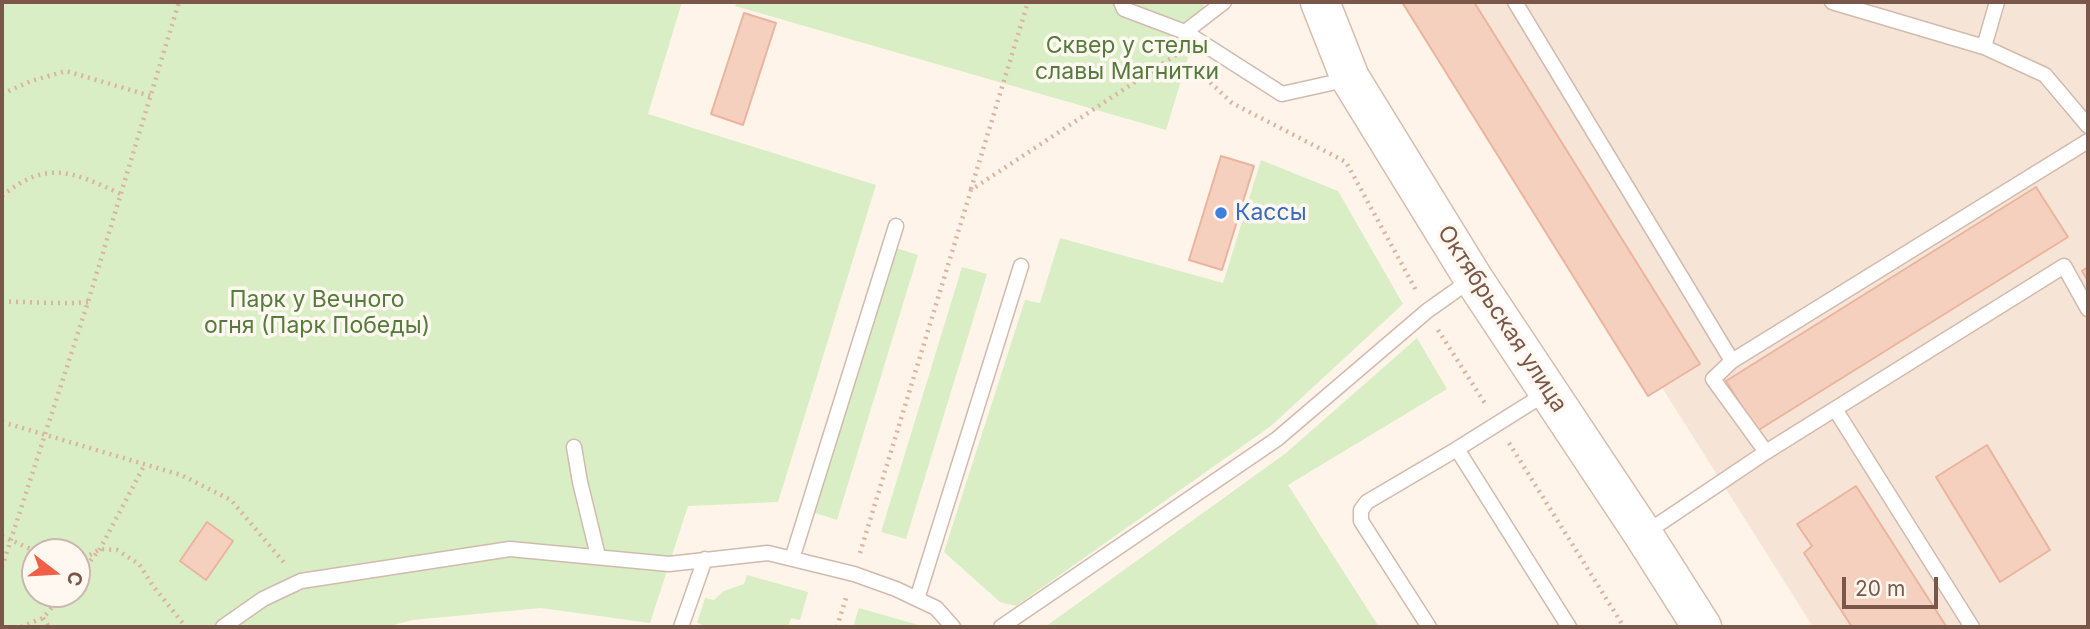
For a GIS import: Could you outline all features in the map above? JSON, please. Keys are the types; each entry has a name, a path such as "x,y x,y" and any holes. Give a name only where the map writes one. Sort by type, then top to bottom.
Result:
{"main road":[{"name":"Октябрьская улица","path":"1320,2 1350,78 1473,278 1702,627"}],"lane":[{"path":"1121,2 1124,9 1185,32 1282,94 1350,78"},
{"path":"1185,32 1224,2"},
{"path":"1515,2 1732,361"},
{"path":"1832,2 1984,47 2045,75 2088,126"},
{"path":"1984,47 1997,2"},
{"path":"1766,452 1713,379 1732,361 2088,141"},
{"path":"792,559 896,226"},
{"path":"917,599 1021,266"},
{"path":"1643,534 1766,452 2064,266 2088,310"},
{"path":"1002,627 1277,439 1427,311 1473,278"},
{"path":"1429,627 1361,521 1361,510 1367,502 1548,391"},
{"path":"1835,409 1972,627"},
{"path":"575,447 580,482 598,556"},
{"path":"1457,449 1569,627"},
{"path":"223,627 263,599 300,582 510,549 669,564 768,553 854,574 917,599 936,608 953,627"},
{"path":"681,627 705,559"}],"path":[{"path":"2,567 88,302 179,2"},
{"path":"837,627 1028,2"},
{"path":"971,190 1178,53"},
{"path":"2,94 66,71 151,96"},
{"path":"2,196 18,183 37,174 60,173 87,178 121,194"},
{"path":"2,302 88,302"},
{"path":"2,422 181,475 231,500 300,582"},
{"path":"91,560 100,549 145,464"},
{"path":"2,536 21,545"},
{"path":"91,554 100,549 117,550 139,564 186,627"},
{"path":"21,627 43,618 51,608"},
{"path":"43,618 49,627"}],"shaded area":[{"path":"1419,2 2088,2 2088,627 1813,627"}],"green space":[{"name":"Парк у Вечного огня (Парк Победы)","path":"2,2 682,2 648,114 876,185 778,502 688,506 650,623 541,608 412,620 387,627 2,627"},
{"name":"Сквер у стелы славы Магнитки","path":"737,2 1205,2 1166,130 735,6"},
{"path":"1261,160 1338,191 1403,304 1271,426 1016,606 1000,602 944,552 1025,300 1040,303 1060,238 1223,283"},
{"path":"893,247 918,255 837,520 812,512"},
{"path":"962,267 987,274 906,539 881,532"},
{"path":"1417,338 1447,389 1288,485 1379,627 1045,627 1286,453"},
{"path":"747,575 808,592 800,620 791,618 788,627 708,627 697,623 705,598 714,600 724,591 744,584"},
{"path":"859,608 922,626 853,627"}],"building":[{"path":"1402,2 1474,2 1700,364 1648,396"},
{"path":"744,13 776,23 743,125 711,114"},
{"name":"Кассы","path":"1221,156 1254,166 1222,270 1189,260"},
{"path":"2036,187 2068,237 1757,431 1726,381"},
{"path":"2088,267 2088,281 2082,271"},
{"path":"1987,445 2050,550 2000,582 1936,477"},
{"path":"1856,486 1945,627 1852,627 1804,553 1812,546 1797,524"},
{"path":"207,522 233,541 206,580 180,561"}],"place":[{"name":"Кассы","path":"1221,213"}]}
